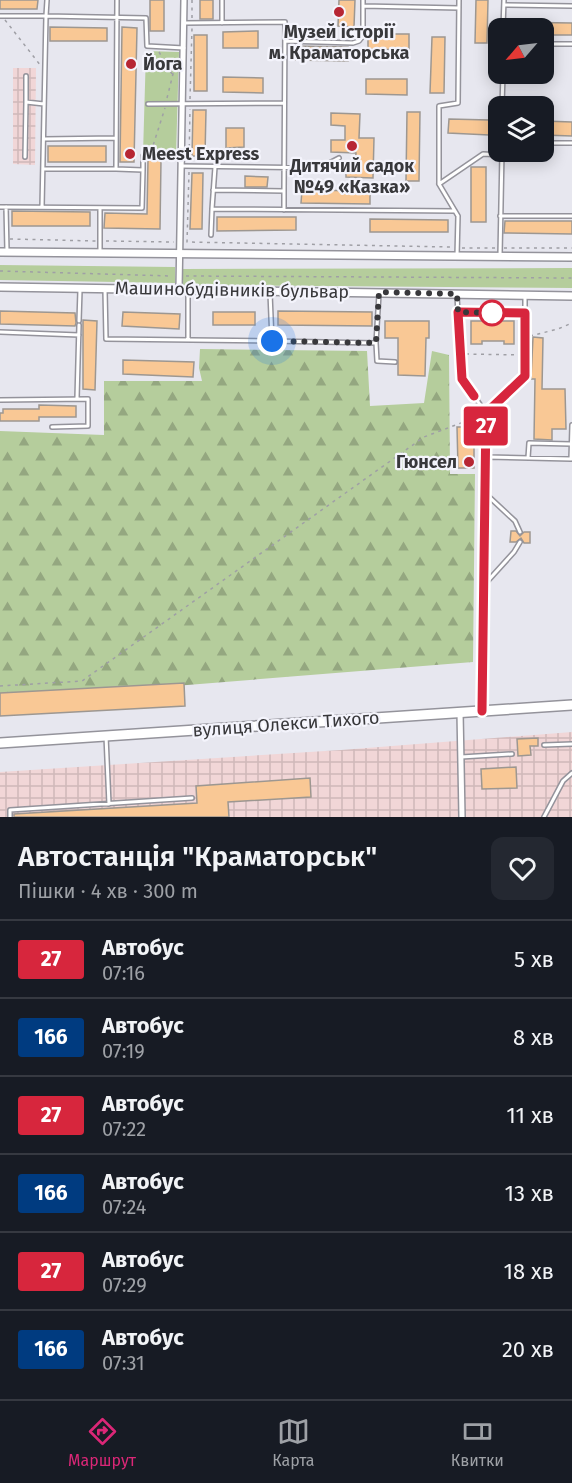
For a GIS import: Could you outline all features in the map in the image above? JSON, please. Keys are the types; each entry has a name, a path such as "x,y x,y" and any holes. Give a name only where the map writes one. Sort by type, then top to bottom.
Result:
{"main road":[{"name":"вулиця Олекси Тихого","path":"0,743 572,705"}],"street":[{"path":"179,290 184,0"},
{"name":"Машинобудівників бульвар","path":"3,252 572,257"},
{"name":"Машинобудівників бульвар","path":"0,287 572,296"},
{"path":"460,712 462,817"}],"lane":[{"path":"42,207 46,0"},
{"path":"116,169 117,0"},
{"path":"222,0 222,23"},
{"path":"285,41 353,43 359,41 363,36 363,0"},
{"path":"457,257 458,216 439,184 439,106 458,103 459,0"},
{"path":"503,18 504,0"},
{"path":"504,5 572,6"},
{"path":"363,6 459,8"},
{"path":"1,16 146,18 147,46 183,48"},
{"path":"184,23 285,22 284,210"},
{"path":"554,44 572,44"},
{"path":"25,157 26,76"},
{"path":"26,102 44,104"},
{"path":"148,104 284,103"},
{"path":"44,139 116,138"},
{"path":"554,143 572,143"},
{"path":"439,184 483,154 488,154"},
{"path":"0,207 142,208 143,156 182,156"},
{"path":"181,166 320,168 339,158"},
{"path":"500,256 502,162"},
{"path":"211,235 215,167"},
{"path":"43,169 143,170"},
{"path":"213,190 284,191"},
{"path":"3,252 6,239 6,207"},
{"path":"100,208 100,254"},
{"path":"212,209 455,211"},
{"path":"500,216 572,216"},
{"path":"77,399 80,288"},
{"path":"105,288 106,339 376,343"},
{"path":"188,290 188,340"},
{"path":"270,291 272,341"},
{"path":"379,292 376,343 378,361 395,362"},
{"path":"457,294 462,379 486,413 482,711"},
{"path":"486,413 525,376 525,295"},
{"path":"458,312 525,313"},
{"path":"0,332 79,335"},
{"path":"0,399 88,399 88,426 52,427"},
{"path":"487,457 571,459 572,425"},
{"path":"528,458 528,442 571,444"},
{"path":"486,494 515,521 520,531"},
{"path":"484,585 514,552 520,542"},
{"path":"106,736 110,804"},
{"path":"544,745 572,744"},
{"path":"461,757 512,754"},
{"path":"544,817 564,782 572,773"},
{"path":"10,817 9,810 192,798"}],"path":[{"path":"192,0 187,243 572,248"},
{"path":"1,16 45,72"},
{"path":"155,47 173,75"},
{"path":"149,156 166,104 178,54"},
{"path":"6,239 174,242"},
{"path":"0,271 179,276 572,278"},
{"path":"525,337 558,329 572,322"},
{"path":"461,354 525,355"},
{"path":"0,686 82,681 424,437 486,413"}],"shaded area":[{"path":"13,68 36,68 35,165 13,164"},
{"path":"572,732 572,817 0,817 0,772 341,750"}],"green space":[{"path":"146,51 179,52 176,155 143,154"},
{"path":"0,265 175,267 175,283 0,280"},
{"path":"572,268 572,288 183,285 183,269"},
{"path":"200,349 367,351 370,406 424,403 432,351 449,355 450,474 475,474 473,662 0,700 0,431 104,435 104,381 202,381 199,368"}],"building":[{"path":"0,0 38,0 37,9 0,9"},
{"path":"150,0 164,0 164,31 150,31"},
{"path":"200,0 213,0 213,19 200,19"},
{"path":"339,0 355,0 354,27 338,26"},
{"path":"476,0 488,0 487,43 475,43"},
{"path":"554,23 572,23 572,35 554,35"},
{"path":"50,27 107,28 107,41 50,41"},
{"path":"122,27 137,28 134,162 120,162"},
{"path":"258,31 258,48 223,48 223,32"},
{"path":"368,34 409,34 409,50 368,49"},
{"path":"194,35 207,35 207,91 194,91"},
{"path":"432,37 445,37 444,93 430,93"},
{"path":"294,46 348,47 348,61 294,60"},
{"path":"223,77 263,78 263,93 223,92"},
{"path":"366,79 407,79 407,95 366,94"},
{"path":"193,110 206,110 205,156 192,156"},
{"path":"407,112 420,112 419,181 406,181"},
{"name":"Дитячий садок №49 «Казка»","path":"331,113 360,114 359,138 374,138 373,178 346,177 346,166 355,166 356,153 331,152 331,140 345,140 345,126 331,125"},
{"path":"449,119 488,120 488,135 448,133"},
{"path":"554,121 572,122 572,136 554,135"},
{"path":"226,128 244,128 244,147 226,148"},
{"path":"48,146 106,146 106,162 48,162"},
{"path":"148,160 161,160 160,229 104,228 105,213 147,214"},
{"path":"471,167 486,167 486,222 471,222"},
{"path":"192,173 203,173 202,229 190,229"},
{"path":"245,176 268,177 267,187 245,187"},
{"path":"302,190 370,191 370,204 301,203"},
{"path":"12,211 90,212 90,226 12,226"},
{"path":"217,217 296,217 296,230 217,231"},
{"path":"370,219 448,220 448,232 370,232"},
{"path":"505,221 572,221 572,234 504,233"},
{"path":"0,311 75,313 76,323 75,326 0,324"},
{"path":"278,311 372,312 372,326 278,325"},
{"path":"123,312 180,314 179,329 122,326"},
{"path":"213,312 255,312 255,325 213,325"},
{"path":"83,320 97,321 95,390 83,389"},
{"path":"385,321 429,321 425,376 398,375 398,338 385,338"},
{"path":"471,321 514,321 514,344 504,344 504,341 482,341 482,344 471,344"},
{"path":"533,337 543,338 542,389 565,389 566,429 552,429 552,440 534,439 535,379 531,379"},
{"path":"123,360 194,362 193,377 123,374"},
{"path":"39,405 76,406 76,417 39,417 39,421 0,421 0,413 3,413 3,409 39,409"},
{"path":"457,427 474,427 474,468 458,468"},
{"path":"511,531 516,531 520,536 524,532 530,532 530,543 524,543 521,538 516,542 510,542"},
{"path":"184,683 185,706 0,716 0,693"},
{"path":"538,738 538,746 530,746 531,755 518,756 517,739"},
{"path":"516,767 517,788 482,789 481,769"},
{"path":"310,778 311,797 228,802 229,817 14,817 14,814 197,803 196,786"}],"bus line":[{"name":"27","path":"474,396 462,379 458,312 525,313 525,376 486,413 482,711"}],"place":[{"name":"Музей історії м. Краматорська","path":"339,12"},
{"name":"Йога","path":"131,64"},
{"name":"Дитячий садок №49 «Казка»","path":"352,146"},
{"name":"Meest Express","path":"130,154"},
{"name":"Гюнсел","path":"469,462"}],"route":[{"path":"272,341 376,343 379,292 457,294 458,312 503,313 492,313"}]}
